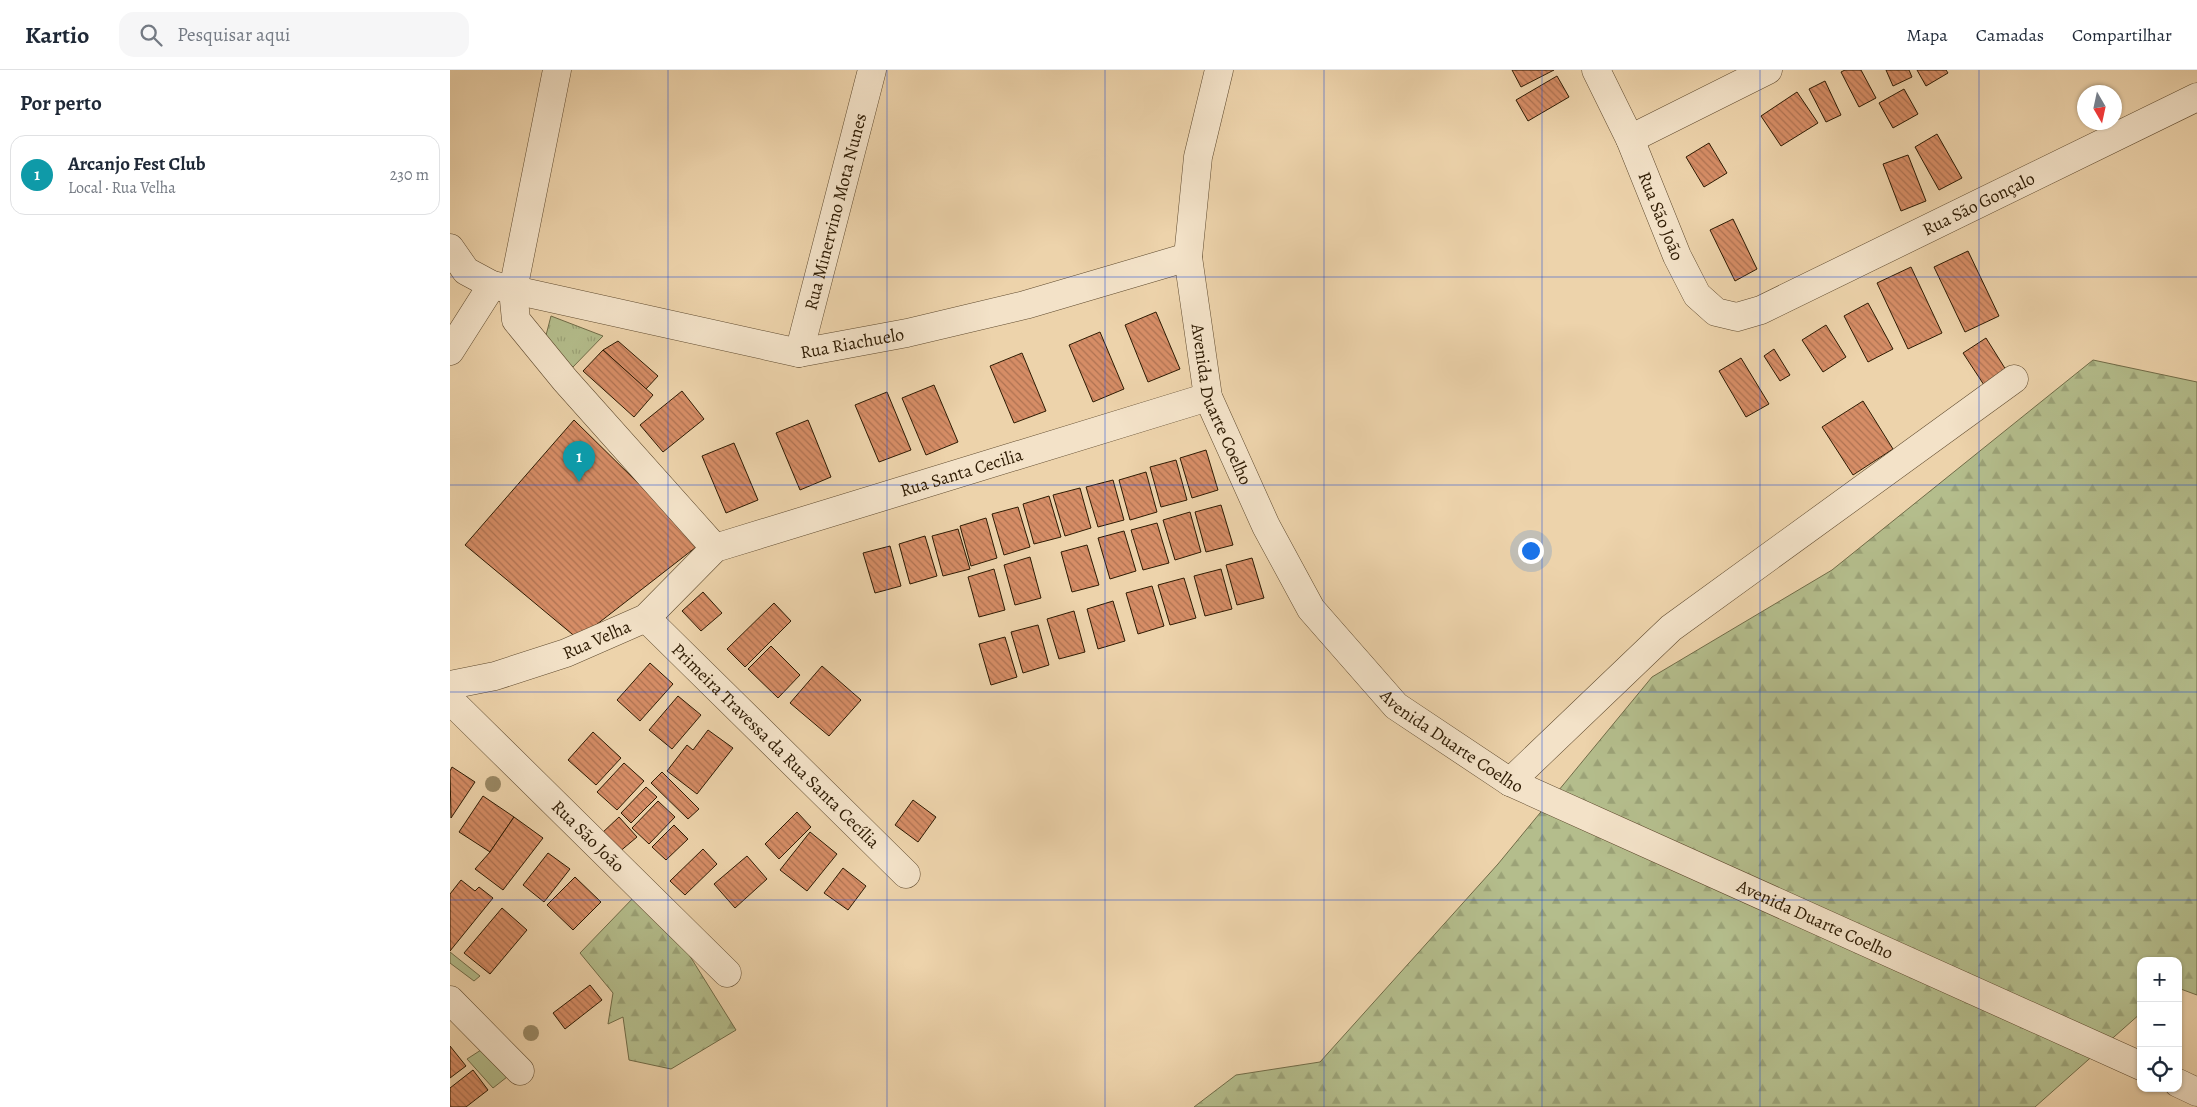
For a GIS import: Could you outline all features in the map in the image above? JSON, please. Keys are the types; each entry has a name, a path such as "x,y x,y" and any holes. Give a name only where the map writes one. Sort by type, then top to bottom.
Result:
{"street":[{"path":"450,351 502,288 558,70"},
{"name":"Rua Minervino Mota Nunes","path":"799,354 872,70"},
{"name":"Avenida Duarte Coelho","path":"1219,70 1198,158 1188,257 1208,397 1266,526 1311,609 1396,706 1510,782 2137,1064"},
{"name":"Rua São João","path":"1596,70 1630,139 1677,256 1697,295 1716,312 1737,317 1761,310"},
{"path":"1630,139 1768,70"},
{"name":"Rua São Gonçalo","path":"1761,310 2197,97"},
{"path":"450,248 458,273"},
{"name":"Rua Riachuelo","path":"458,273 502,288 799,354 907,333 1025,305 1188,257"},
{"path":"502,288 516,320 565,380 715,548"},
{"path":"1510,782 1671,628 2014,379"},
{"name":"Rua Santa Cecilia","path":"715,548 1208,397"},
{"name":"Rua Velha","path":"450,685 495,676 566,653 646,618 715,548"},
{"name":"Primeira Travessa da Rua Santa Cecília","path":"646,618 906,874"},
{"name":"Rua São João","path":"450,700 727,973"},
{"path":"450,1000 520,1071"},
{"path":"2182,1085 2197,1092"}],"green space":[{"path":"551,316 603,336 573,367 544,343"},
{"path":"2093,360 2197,382 2197,995 2182,989 2182,957 2137,957 2137,1017 2035,1107 1194,1107 1236,1075 1320,1062 1498,864 1652,677 1832,570"},
{"path":"635,896 678,937 736,1030 671,1069 629,1060 623,1017 608,1024 613,993 580,953"},
{"path":"450,952 480,976 474,981 450,963"},
{"path":"481,1050 507,1077 493,1088 467,1059"}],"building":[{"path":"1512,70 1554,70 1521,87"},
{"path":"1845,70 1861,70 1876,98 1859,107 1841,72"},
{"path":"1886,70 1909,70 1912,77 1893,86"},
{"path":"1917,70 1946,70 1948,73 1926,86"},
{"path":"1557,76 1569,97 1528,121 1516,100"},
{"path":"1825,81 1841,115 1826,122 1809,89"},
{"path":"1904,89 1918,114 1893,128 1879,103"},
{"path":"1797,92 1818,123 1781,146 1761,116"},
{"path":"1937,134 1962,178 1939,190 1915,147"},
{"path":"1709,143 1727,173 1704,187 1686,157"},
{"path":"1908,155 1926,201 1901,211 1883,164"},
{"path":"1733,219 1757,269 1735,281 1710,230"},
{"path":"1968,251 1999,316 1965,332 1934,267"},
{"path":"1911,267 1942,333 1908,349 1877,283"},
{"path":"1868,303 1893,349 1868,362 1844,316"},
{"path":"1156,312 1180,369 1148,382 1125,325"},
{"path":"1826,325 1846,357 1823,372 1802,340"},
{"path":"1100,332 1124,389 1093,402 1069,345"},
{"path":"1986,338 2006,370 1984,385 1963,353"},
{"path":"618,341 658,376 646,389 603,350"},
{"path":"1774,349 1790,375 1780,381 1764,356"},
{"path":"603,350 653,395 634,417 583,371"},
{"path":"1022,353 1046,411 1014,423 990,366"},
{"path":"1741,358 1769,404 1746,417 1719,371"},
{"path":"934,385 958,442 926,455 902,398"},
{"path":"682,391 704,419 663,452 640,425"},
{"path":"887,392 911,450 879,462 855,405"},
{"path":"1863,401 1893,449 1853,475 1822,427"},
{"path":"574,420 700,544 578,639 465,545"},
{"path":"808,420 831,477 800,490 776,433"},
{"path":"734,443 758,500 726,513 702,456"},
{"path":"1206,450 1218,490 1192,498 1180,458"},
{"path":"1176,460 1187,500 1161,507 1150,467"},
{"path":"1146,472 1157,512 1130,520 1119,480"},
{"path":"1113,480 1124,520 1098,527 1086,487"},
{"path":"1080,488 1091,528 1065,536 1053,495"},
{"path":"1049,496 1061,537 1034,544 1023,504"},
{"path":"1221,505 1233,545 1206,552 1195,512"},
{"path":"1018,507 1030,547 1004,555 992,514"},
{"path":"1190,512 1201,552 1175,560 1163,520"},
{"path":"986,518 997,558 971,566 960,526"},
{"path":"1157,523 1169,563 1143,570 1131,530"},
{"path":"958,529 970,569 943,576 932,536"},
{"path":"1124,531 1136,571 1110,579 1098,538"},
{"path":"925,536 937,576 910,584 899,544"},
{"path":"1087,545 1099,585 1072,592 1061,552"},
{"path":"890,546 901,586 875,593 863,553"},
{"path":"1030,557 1041,598 1015,605 1004,565"},
{"path":"1252,558 1264,598 1237,605 1226,565"},
{"path":"994,569 1005,610 979,617 968,577"},
{"path":"1221,569 1232,609 1205,616 1194,576"},
{"path":"1184,578 1196,618 1170,625 1158,585"},
{"path":"1152,586 1164,626 1138,634 1126,593"},
{"path":"703,592 722,613 701,631 682,611"},
{"path":"1113,601 1125,641 1098,649 1087,609"},
{"path":"774,603 791,621 745,667 727,649"},
{"path":"1074,611 1085,652 1059,659 1047,619"},
{"path":"1038,625 1049,665 1023,673 1011,632"},
{"path":"1005,637 1017,677 991,685 979,644"},
{"path":"771,646 800,675 778,698 748,669"},
{"path":"650,663 673,684 640,721 617,700"},
{"path":"822,666 861,700 829,736 790,703"},
{"path":"678,696 701,715 672,749 649,730"},
{"path":"708,730 733,748 697,794 667,771 687,745 693,750"},
{"path":"593,732 621,758 596,785 568,760"},
{"path":"624,763 644,781 617,810 597,792"},
{"path":"452,767 475,782 451,818 450,771"},
{"path":"662,772 699,809 688,819 651,783"},
{"path":"646,787 657,797 631,823 621,813"},
{"path":"483,796 514,817 490,852 459,832"},
{"path":"913,800 936,817 918,842 895,825"},
{"path":"658,801 675,817 649,844 632,828"},
{"path":"797,812 811,827 779,859 765,844"},
{"path":"514,817 543,838 503,890 475,869 490,852"},
{"path":"619,817 637,837 618,853 601,834"},
{"path":"674,825 688,839 666,860 652,847"},
{"path":"810,832 837,854 807,891 780,870"},
{"path":"703,849 717,864 685,895 670,881"},
{"path":"548,853 570,869 544,902 523,885"},
{"path":"747,856 767,879 735,908 714,884"},
{"path":"843,868 866,886 848,910 824,893"},
{"path":"575,877 601,902 573,930 547,905"},
{"path":"461,880 475,891 479,887 493,898 450,951 450,894"},
{"path":"502,908 527,930 490,974 464,953"},
{"path":"590,985 602,1000 565,1029 553,1013"},
{"path":"450,1046 466,1066 450,1078"},
{"path":"473,1070 488,1090 466,1107 450,1107 450,1088"}],"place":[{"name":"Arcanjo Fest Club","path":"579,482"}]}
